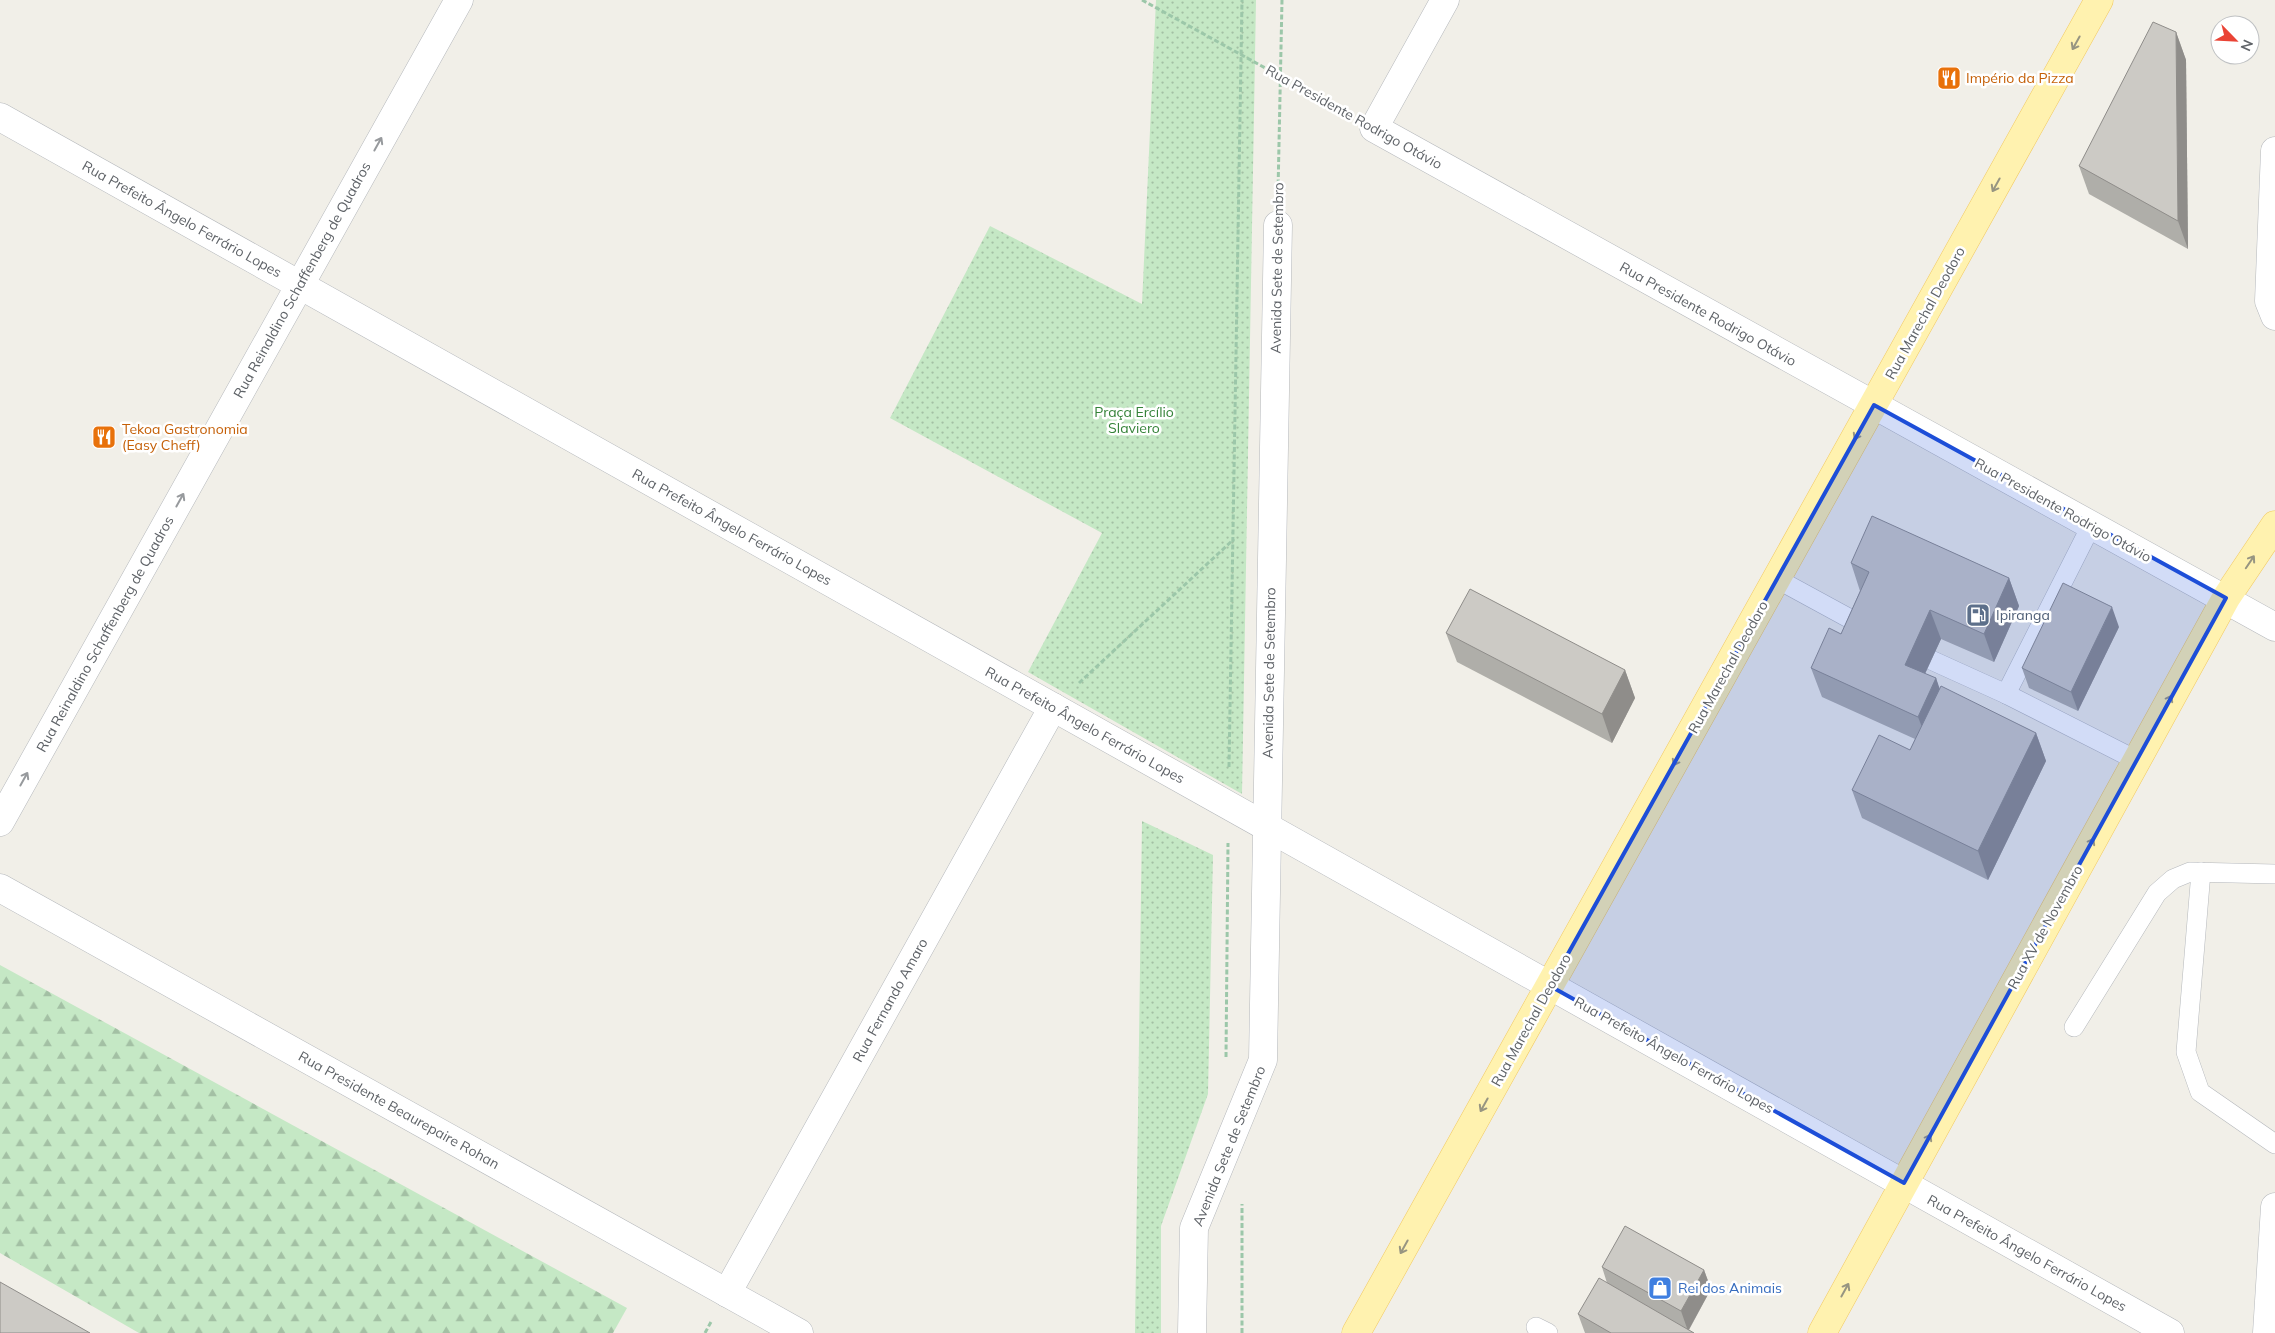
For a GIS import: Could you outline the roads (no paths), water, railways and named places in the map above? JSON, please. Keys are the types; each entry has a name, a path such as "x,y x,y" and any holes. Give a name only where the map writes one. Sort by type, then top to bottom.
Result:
{"main road":[{"name":"Rua Marechal Deodoro","path":"1356,1333 2099,0"},
{"name":"Rua XV de Novembro","path":"1822,1333 2226,598 2275,525"}],"street":[{"name":"Rua Reinaldino Schaffenberg de Quadros","path":"0,822 458,0"},
{"name":"Rua Presidente Rodrigo Otávio","path":"1445,0 1374,128 2275,626"},
{"name":"Rua Prefeito Ângelo Ferrário Lopes","path":"0,117 2170,1333"},
{"path":"2275,151 2269,301 2275,316"},
{"name":"Avenida Sete de Setembro","path":"1192,1333 1194,1228 1263,1060 1278,225"},
{"name":"Rua Fernando Amaro","path":"727,1293 1053,707"},
{"name":"Rua Presidente Beaurepaire Rohan","path":"0,888 799,1333"},
{"path":"2267,1333 2275,1207"}],"lane":[{"path":"2006,694 2091,526"},
{"path":"1777,579 1867,628"},
{"path":"1931,660 2006,694 2136,760"},
{"path":"2074,1027 2157,893 2173,879 2190,872 2275,874"},
{"path":"2200,872 2186,1052 2200,1092 2275,1144"}],"place":[{"name":"Império da Pizza","path":"1949,78"},
{"name":"Tekoa Gastronomia (Easy Cheff)","path":"104,437"},
{"name":"Ipiranga","path":"1978,615"},
{"name":"Rei dos Animais","path":"1660,1288"}],"park label":[{"name":"Praça Ercílio Slaviero","path":"1134,420"}]}
